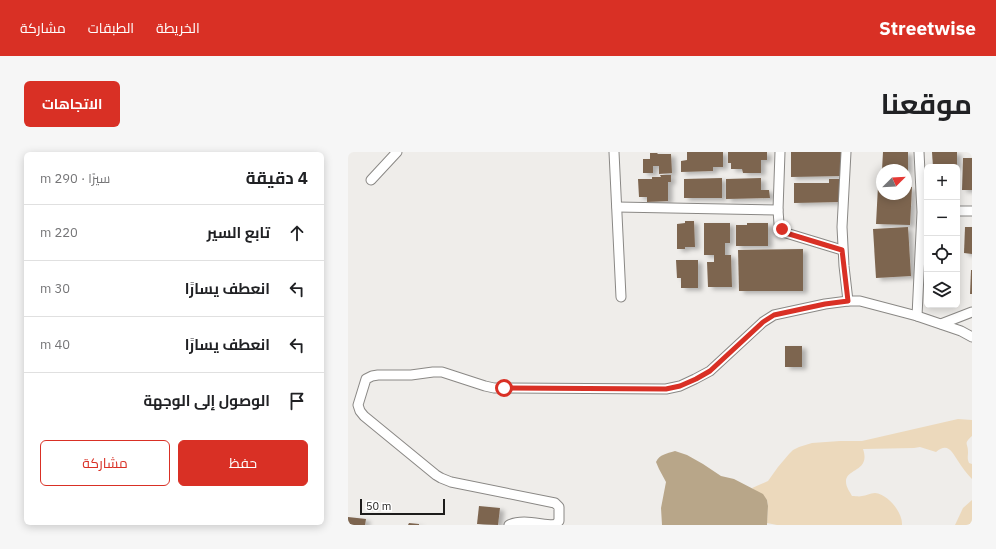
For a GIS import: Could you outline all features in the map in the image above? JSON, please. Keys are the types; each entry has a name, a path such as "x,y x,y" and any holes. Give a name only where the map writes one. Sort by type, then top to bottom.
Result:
{"street":[{"path":"371,180 397,152"},
{"path":"614,152 621,297"},
{"path":"780,152 778,210 779,224 782,229 786,233 842,250"},
{"path":"846,152 842,250 848,301"},
{"path":"917,316 924,212 920,152"},
{"path":"617,207 778,210"},
{"path":"960,211 972,211"},
{"path":"509,525 514,523 556,524 559,521 559,507 555,503 451,482 436,475 364,416 360,411 358,405 366,379 378,375 411,375 442,372 494,388 666,389 680,386 710,371 763,322 774,315 825,304 848,301 860,301 917,316 961,331 972,337"},
{"path":"941,324 972,312"}],"shaded area":[{"path":"958,419 972,420 972,436 967,444 968,460 969,463 972,464 972,479 954,454 947,448 940,449 936,452 920,447 863,449 865,456 864,462 861,466 849,474 846,482 852,496 865,496 871,493 880,494 890,500 894,505 902,520 902,525 777,525 767,523 767,500 752,488 768,481 793,450 812,443 862,441"},
{"path":"675,451 687,455 721,476 734,479 763,494 767,500 768,506 767,525 662,525 661,508 666,482 656,462 661,456"},
{"path":"972,500 972,525 955,525 963,508"}],"building":[{"path":"687,152 723,152 723,167 713,167 713,171 681,172 681,161 687,160"},
{"path":"728,152 767,152 767,160 761,160 761,173 743,173 742,169 731,169 731,163 728,163"},
{"path":"791,152 841,152 841,176 791,177"},
{"path":"883,152 908,152 908,164 882,164"},
{"path":"932,152 957,152 957,164 933,164"},
{"path":"650,153 671,154 672,173 659,174 659,166 653,166 653,173 643,173 643,159 650,159"},
{"path":"963,158 972,158 972,190 962,190"},
{"path":"660,175 671,175 671,182 668,182 668,201 647,202 647,197 639,197 638,179 652,179 652,177 661,177"},
{"path":"722,178 722,198 684,198 684,179"},
{"path":"761,178 761,190 769,190 770,198 726,199 726,179"},
{"path":"829,179 839,179 839,202 794,203 794,183 829,183"},
{"path":"877,200 911,200 910,225 876,224"},
{"path":"685,221 694,221 695,247 677,249 677,224 685,223"},
{"path":"704,223 730,223 730,243 725,243 725,255 731,255 732,287 708,287 707,262 714,262 714,255 704,255"},
{"path":"747,223 768,223 768,246 736,246 736,225 747,225"},
{"path":"908,227 911,276 876,278 873,229"},
{"path":"965,227 972,227 972,254 964,253"},
{"path":"803,249 803,291 739,291 738,250"},
{"path":"676,260 698,260 698,288 681,288 681,278 677,278"},
{"path":"971,270 972,294 970,294"},
{"path":"785,346 802,346 802,367 785,367"},
{"path":"479,506 500,508 498,525 477,524"},
{"path":"348,517 366,519 365,525 348,525"},
{"path":"409,523 419,524 419,525 408,525"}],"route":[{"path":"504,388 666,389 680,386 710,371 763,322 774,315 825,304 848,301 842,250 786,233 782,229"}]}
